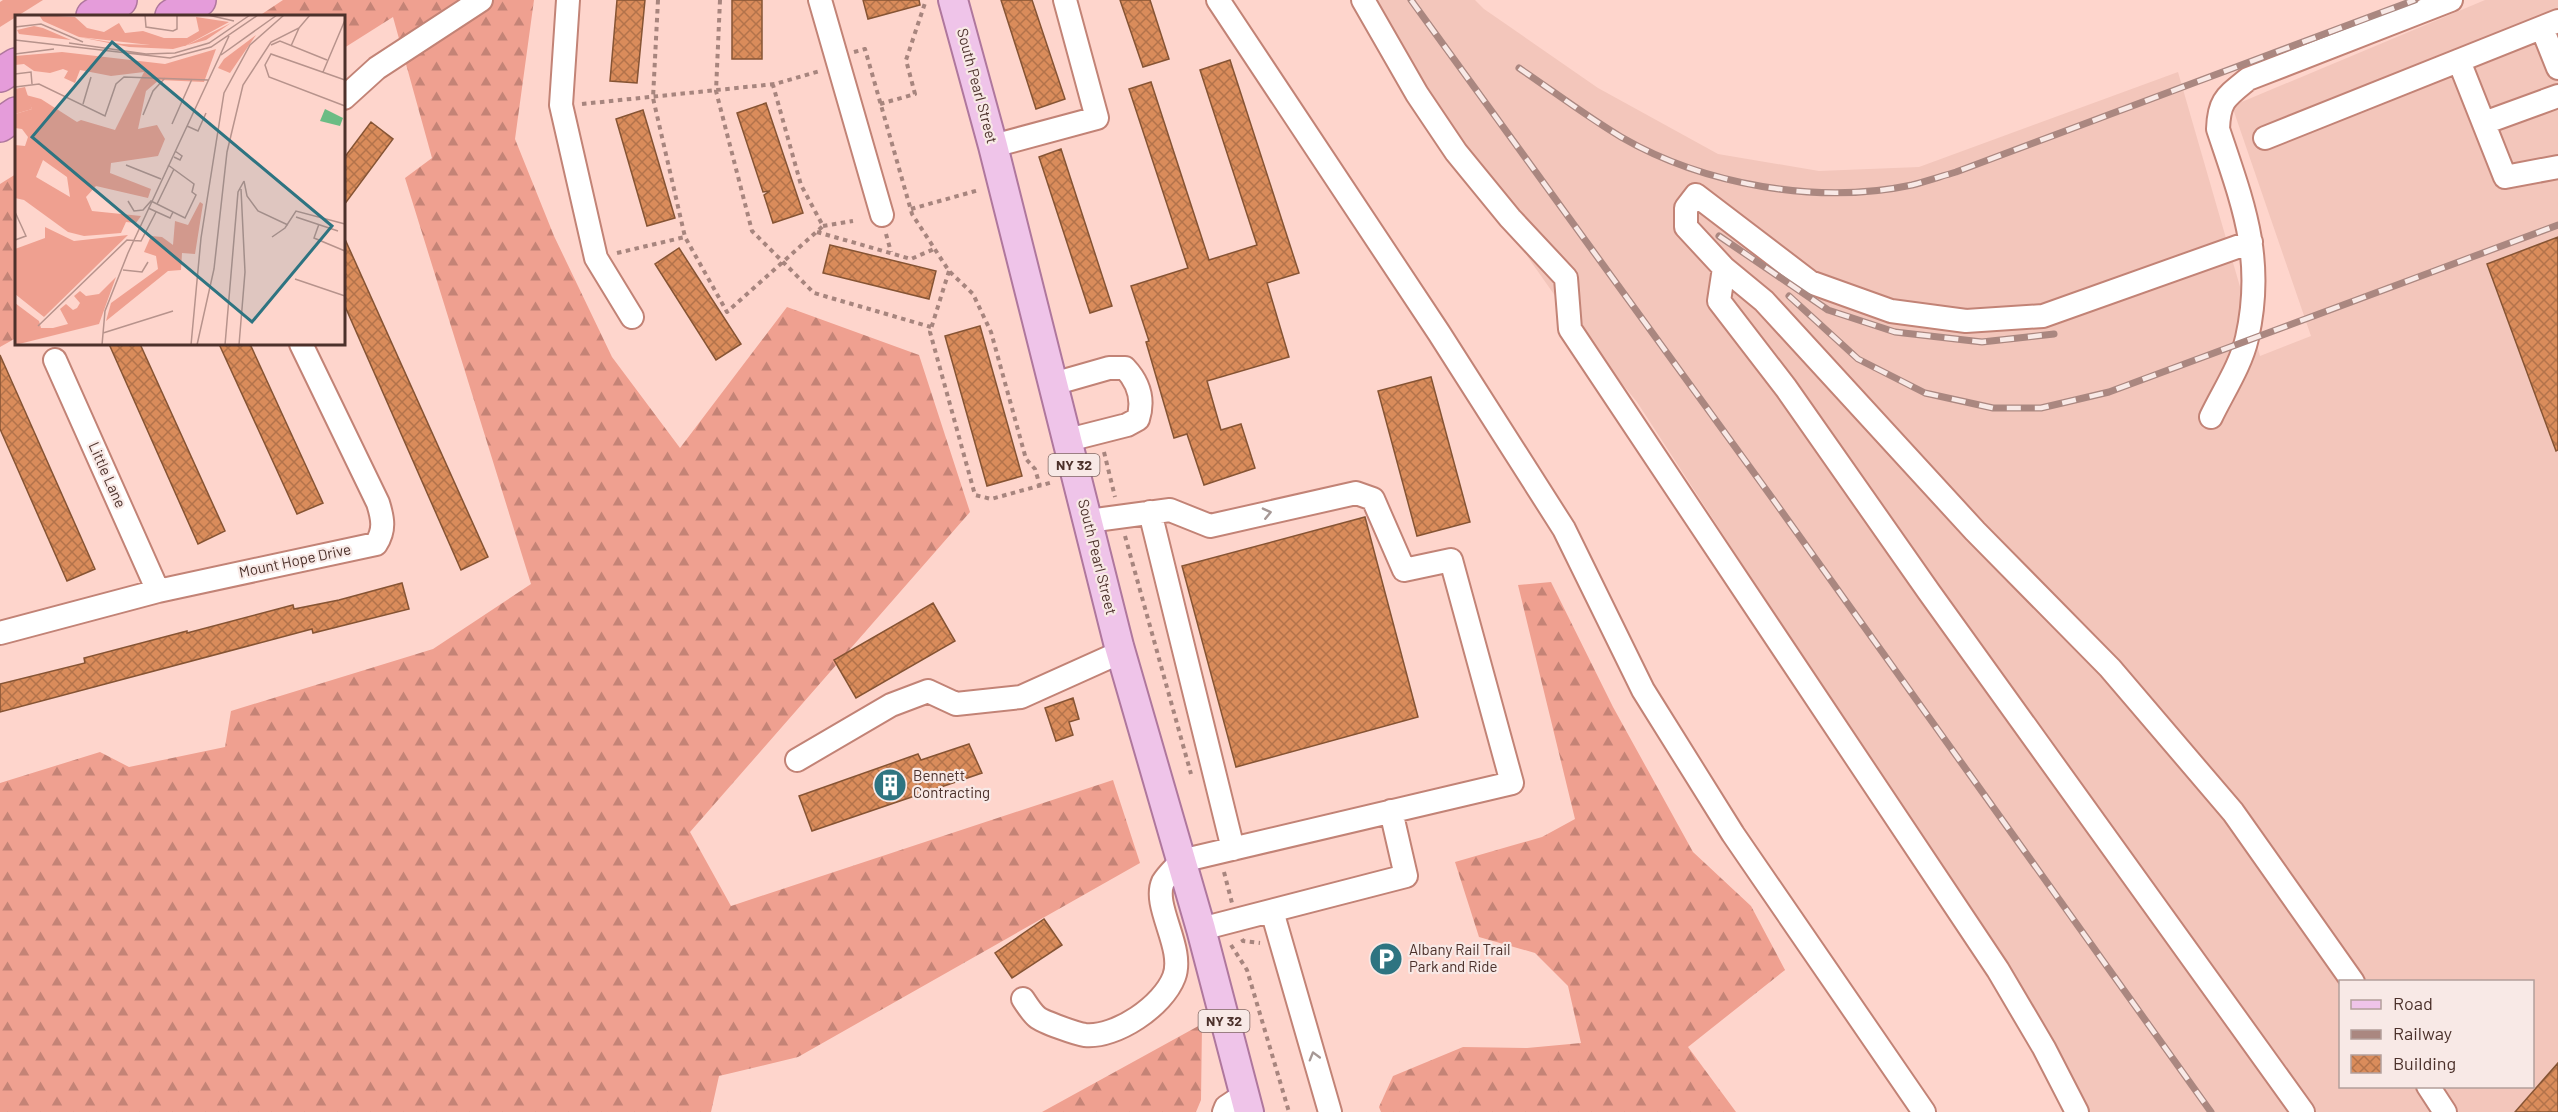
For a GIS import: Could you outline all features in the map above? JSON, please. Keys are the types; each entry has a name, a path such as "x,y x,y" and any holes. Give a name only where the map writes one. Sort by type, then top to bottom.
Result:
{"highway":[{"path":"95,15 120,0"},
{"path":"174,15 199,0"},
{"path":"0,75 15,66"},
{"path":"0,125 15,115"}],"main road":[{"name":"South Pearl Street","path":"953,0 1062,381 1068,440 1121,652 1201,929 1239,1106"}],"street":[{"path":"345,97 376,68 482,0"},
{"path":"568,0 561,105 596,258 632,317"},
{"path":"820,0 882,215"},
{"path":"993,146 1097,117 1065,0"},
{"path":"1218,0 1438,333 1564,529 1643,690 1733,834 1924,1112"},
{"path":"1363,0 1417,94 1456,152 1510,218 1566,278 1570,329 1998,970 2044,1048 2077,1112"},
{"path":"2211,417 2247,340 2255,281 2249,225 2218,129 2218,113 2223,99 2248,79 2451,0"},
{"path":"2265,138 2550,24 2558,68"},
{"path":"2458,61 2505,177 2558,167"},
{"path":"2484,123 2558,96"},
{"path":"2251,242 2043,316 1966,321 1891,311 1810,282 1696,195 1686,208 1686,227 1724,268 1764,301 1975,531 2110,668 2233,812 2352,980"},
{"path":"1724,268 1719,301 1786,388 1929,592 2303,1112"},
{"name":"Mount Hope Drive","path":"0,633 158,591 376,544 382,535 383,520 378,502 300,345"},
{"name":"Little Lane","path":"55,360 158,591"},
{"path":"1062,381 1109,369 1125,368 1136,380 1142,407 1138,419 1127,425 1068,440"},
{"path":"1023,999 1037,1017 1085,1035 1116,1029 1144,1013 1164,994 1175,975 1174,940 1161,895 1164,881 1181,861 1512,783 1451,560 1404,570 1373,499 1356,493 1210,526 1160,511 1088,521"},
{"path":"1160,511 1233,849"},
{"path":"797,759 891,705 928,691 956,704 1021,697 1121,652"},
{"path":"1201,929 1406,876 1391,811"},
{"path":"1272,911 1330,1112"},
{"path":"2429,1088 2445,1112"}],"path":[{"path":"658,0 653,98 685,237 727,312 823,226 853,220"},
{"path":"720,0 716,91 752,231 814,293 931,327"},
{"path":"880,104 915,94 906,60 926,0"},
{"path":"561,105 773,85 865,49 911,209 949,271 973,294 991,332 1026,459 1035,470 1040,486"},
{"path":"773,85 801,185 823,226"},
{"path":"911,209 983,189"},
{"path":"816,232 910,259 934,249"},
{"path":"596,258 685,237"},
{"path":"949,271 930,333 975,495 991,499 1077,476"}],"shaded area":[{"path":"1355,0 1475,0 1484,9 1598,88 1718,154 1819,171 1919,167 2178,72 2260,356 2311,336 2232,106 2485,0 2558,0 2558,1112 2085,1112 1772,610 1637,402 1584,337 1494,209"}],"green space":[{"path":"3,0 43,0 19,15 15,15 15,18 0,27 0,2"},
{"path":"283,0 534,0 515,139 554,236 612,357 680,448 787,307 919,355 970,512 690,832 731,906 1113,780 1140,863 798,1057 719,1076 711,1112 0,1112 0,783 100,752 129,767 225,747 231,711 433,649 531,584 405,178 432,158 393,17 345,47 345,15 260,15"},
{"path":"15,175 15,339 0,347 0,184"},
{"path":"1551,582 1613,707 1693,852 1751,906 1785,970 1688,1047 1736,1112 1381,1112 1379,1107 1393,1076 1463,1047 1527,1048 1581,1043 1568,986 1535,953 1479,937 1455,862 1542,837 1575,819 1518,585"},
{"path":"1202,1024 1201,1100 1196,1112 1042,1112"}],"building":[{"path":"617,0 645,0 637,83 610,81"},
{"path":"732,0 762,0 762,59 732,59"},
{"path":"863,0 919,0 920,5 868,19"},
{"path":"1001,0 1032,0 1065,99 1036,109"},
{"path":"1120,0 1150,0 1169,59 1143,67"},
{"path":"1230,60 1299,273 1267,283 1289,357 1207,381 1221,430 1241,424 1255,468 1204,485 1187,434 1174,438 1146,342 1149,341 1131,286 1188,268 1129,89 1151,82 1209,260 1257,245 1200,70"},
{"path":"766,103 803,213 773,223 764,195 770,191 763,192 737,113"},
{"path":"643,110 675,218 647,226 616,119"},
{"path":"371,122 393,139 345,204 345,157"},
{"path":"1061,149 1112,306 1090,313 1039,157"},
{"path":"2558,237 2558,450 2556,451 2487,264"},
{"path":"345,239 488,557 461,570 345,306"},
{"path":"830,245 936,271 929,299 823,273"},
{"path":"679,248 741,344 716,360 655,264"},
{"path":"980,326 1022,476 987,486 945,336"},
{"path":"109,345 140,345 225,531 198,544"},
{"path":"219,345 250,345 323,503 297,514"},
{"path":"0,355 95,569 67,581 0,429"},
{"path":"1431,377 1470,522 1417,536 1378,391"},
{"path":"1365,517 1418,717 1236,767 1182,566"},
{"path":"402,583 409,609 313,633 312,629 0,712 0,684 85,663 84,658 187,631 187,633 293,605 294,609 339,600"},
{"path":"933,603 955,641 856,698 834,660"},
{"path":"1073,698 1079,719 1069,722 1073,735 1056,741 1045,708"},
{"name":"Bennett Contracting","path":"969,744 982,773 812,831 799,796 918,754 921,760"},
{"path":"1044,919 1062,945 1012,978 995,953"},
{"path":"2558,1063 2558,1112 2515,1112"}],"railway":[{"path":"1411,0 1770,495 2211,1112"},
{"path":"1519,68 1621,137 1653,154 1688,168 1725,179 1801,191 1839,193 1876,191 1912,185 1956,172 2415,0"},
{"path":"1789,296 1858,359 1925,393 1993,408 2041,408 2109,392 2558,225"},
{"path":"1719,236 1828,310 1895,332 1982,342 2054,334"}],"place":[{"name":"Bennett Contracting","path":"890,785"},
{"name":"Albany Rail Trail Park and Ride","path":"1386,959"}]}
